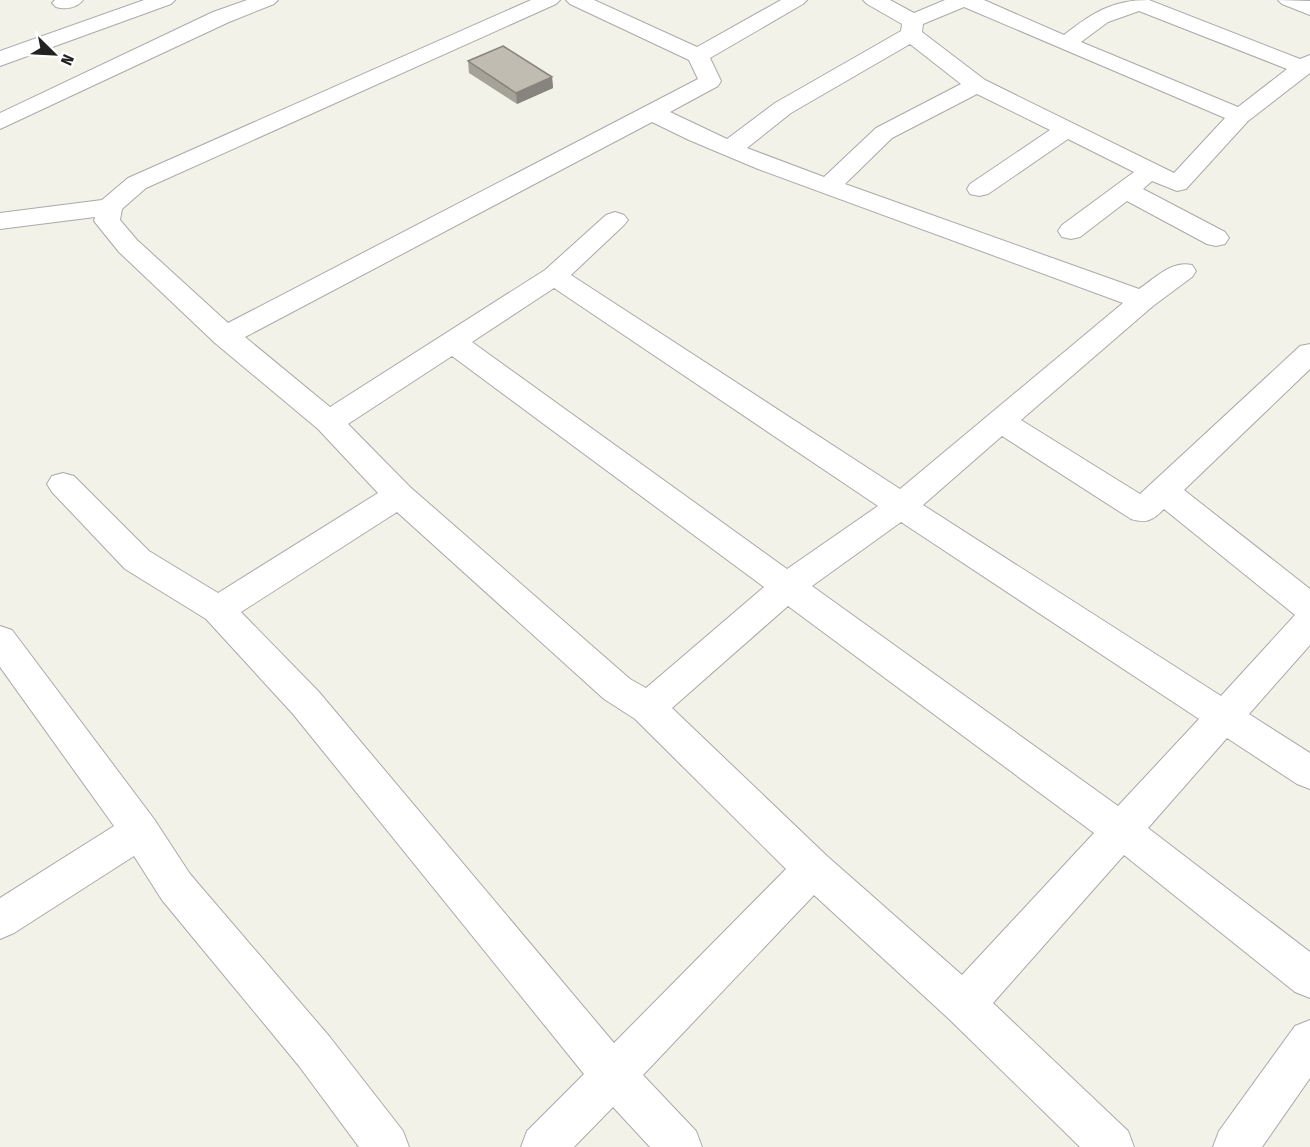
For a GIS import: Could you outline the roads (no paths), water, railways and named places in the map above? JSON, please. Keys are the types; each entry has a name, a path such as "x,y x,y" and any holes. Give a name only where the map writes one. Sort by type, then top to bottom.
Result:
{"street":[{"path":"0,59 164,0"},
{"path":"0,122 221,17 267,0"},
{"path":"0,221 110,207 137,183 549,0"},
{"path":"225,336 710,81 698,56 577,0"},
{"path":"698,56 796,0"},
{"path":"874,0 912,28 977,85 1177,184 1240,116 1307,65"},
{"path":"730,149 783,108 912,28 964,0 1240,116"},
{"path":"1289,0 1310,9"},
{"path":"1066,44 1101,17 1139,2 1307,65"},
{"path":"828,187 884,133 977,85"},
{"path":"653,111 670,123 828,187 991,244 1079,279 1143,300"},
{"path":"979,189 1065,130"},
{"path":"1071,231 1127,191 1149,172"},
{"path":"1127,191 1216,238"},
{"path":"110,207 107,221 128,246 225,336 329,422 399,495 617,690 648,708 813,869 964,1004 1112,1147"},
{"path":"329,422 554,276 615,220"},
{"path":"648,708 788,586 901,506 1143,300 1183,271"},
{"path":"554,276 1310,773"},
{"path":"452,342 1122,831 1310,978"},
{"path":"1002,422 1142,511 1310,353"},
{"path":"63,484 137,560 218,610 306,703 613,1074 680,1147"},
{"path":"1164,490 1310,608"},
{"path":"218,610 399,495"},
{"path":"964,1004 1310,622"},
{"path":"0,640 140,831 176,887 314,1051 387,1147"},
{"path":"0,920 140,831"},
{"path":"543,1147 813,869"},
{"path":"1235,1147 1310,1041"}]}
